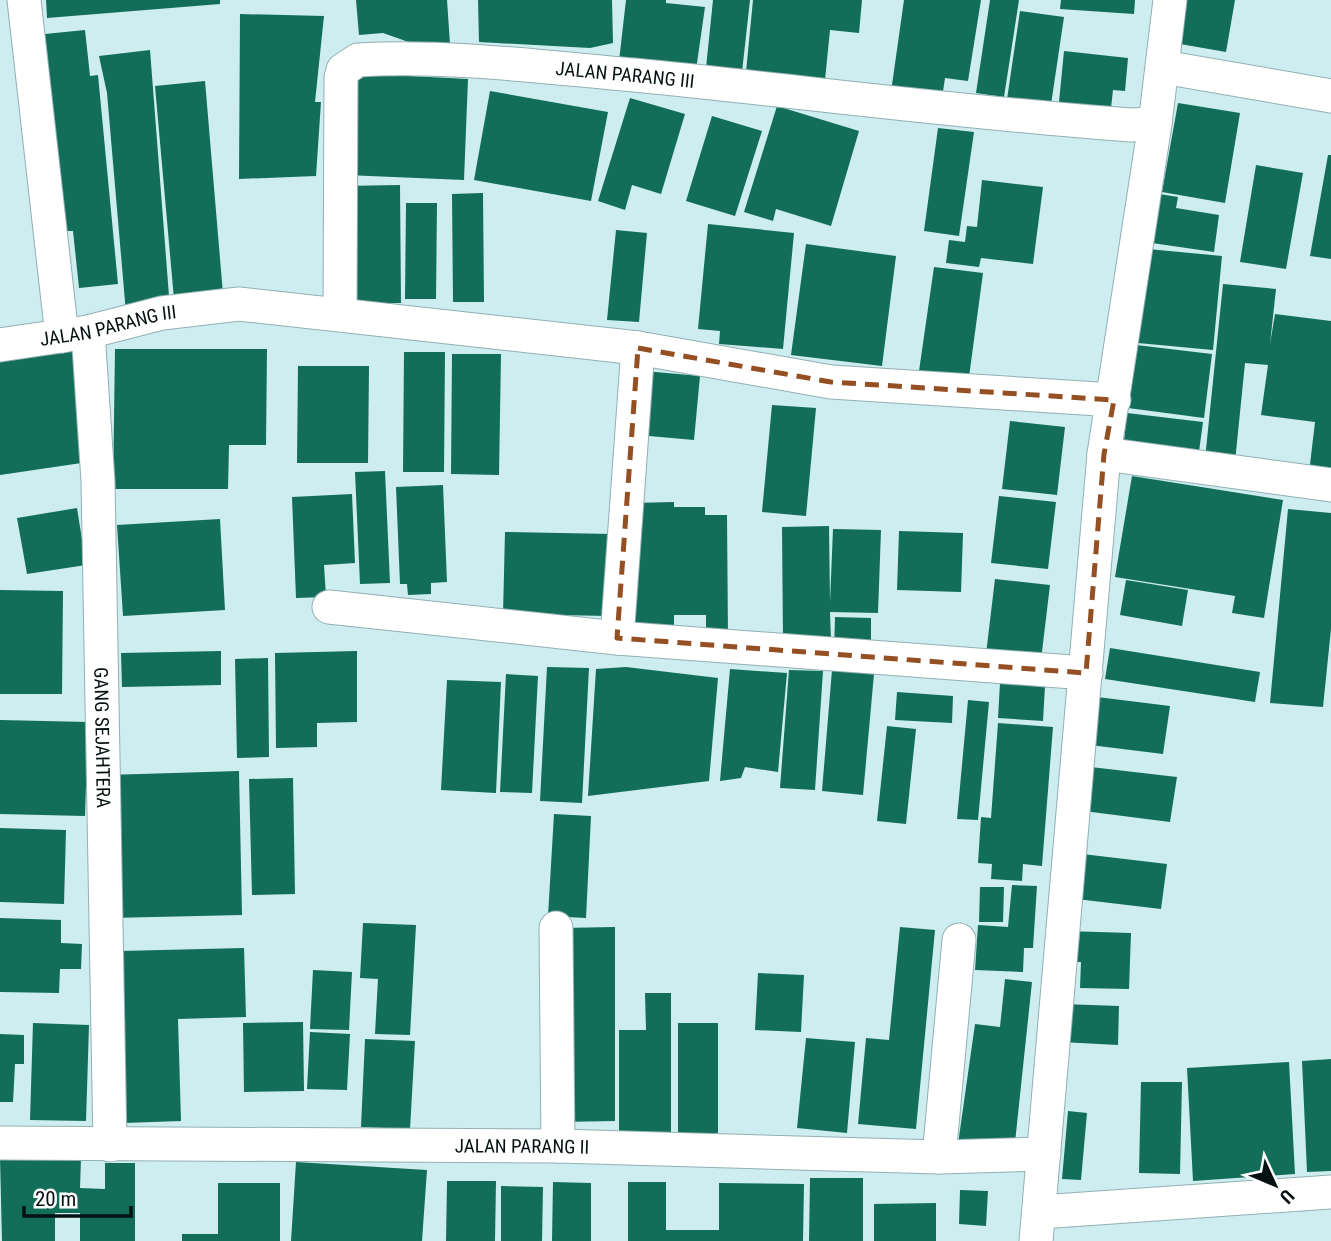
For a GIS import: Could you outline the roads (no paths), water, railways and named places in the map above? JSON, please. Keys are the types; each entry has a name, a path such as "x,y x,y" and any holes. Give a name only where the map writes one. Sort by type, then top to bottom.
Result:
{"street":[{"name":"GANG SEJAHTERA","path":"24,0 98,481 110,1145"},
{"path":"1170,0 1155,124 1104,454 1038,1226 1331,1192"},
{"name":"JALAN PARANG III","path":"0,345 75,334 162,313 239,304 347,316 341,78 343,70 358,60 487,62 805,92 975,114 1130,125 1155,124"},
{"path":"1163,66 1331,96"},
{"path":"347,316 638,348 831,382 1114,400"},
{"path":"617,638 638,348"},
{"path":"1104,454 1331,485"},
{"path":"329,607 617,638 1086,673"},
{"path":"556,928 558,1146"},
{"path":"939,1157 959,940"},
{"name":"JALAN PARANG II","path":"0,1143 558,1146 939,1157 1044,1154"}]}
